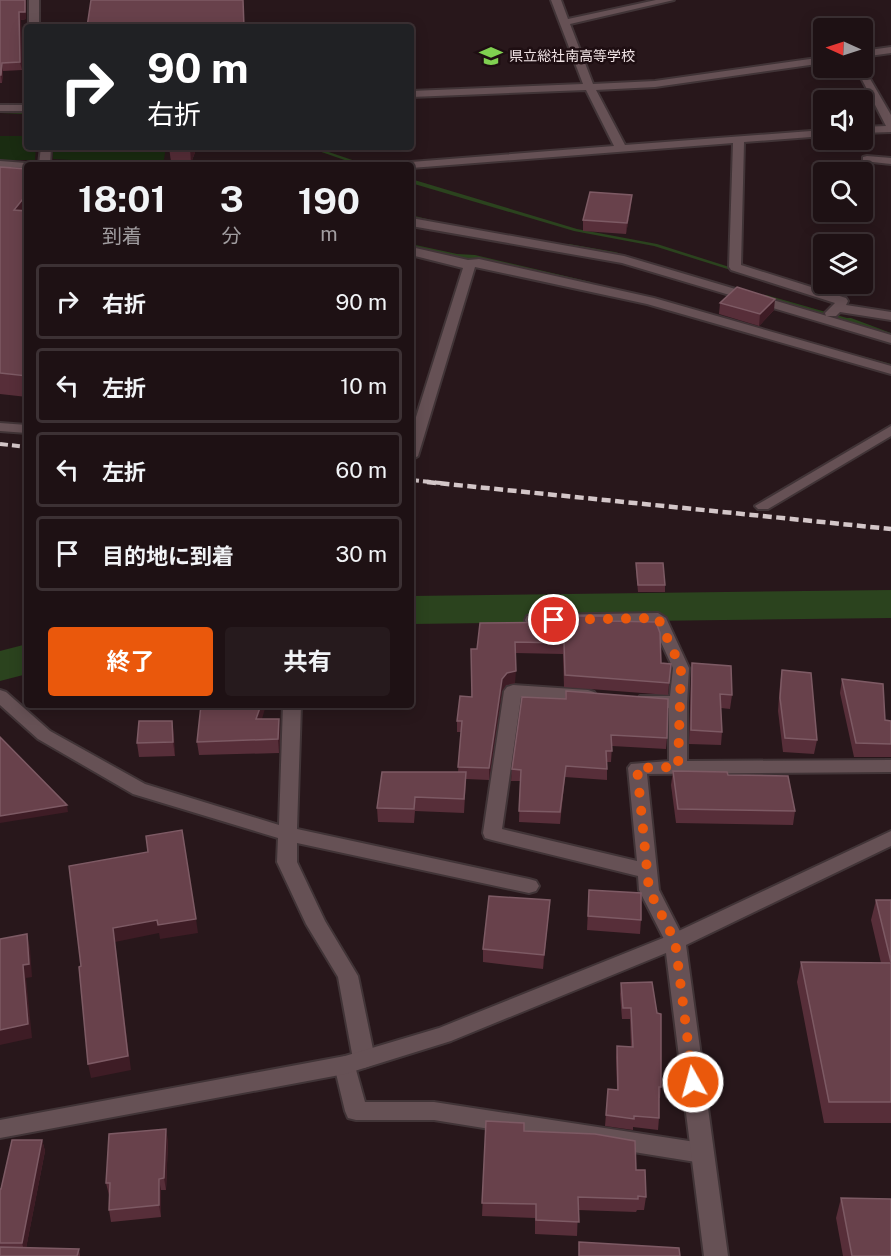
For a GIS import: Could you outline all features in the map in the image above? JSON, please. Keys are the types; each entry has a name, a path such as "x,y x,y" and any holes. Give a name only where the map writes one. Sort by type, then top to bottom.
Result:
{"street":[{"path":"34,0 34,24"},
{"path":"556,0 589,87 621,148"},
{"path":"565,22 669,0"},
{"path":"873,52 891,50"},
{"path":"414,94 655,84 813,62"},
{"path":"866,78 891,127 873,129"},
{"path":"0,108 24,108"},
{"path":"414,165 813,134"},
{"path":"739,140 735,267 842,301 830,314"},
{"path":"867,159 891,161"},
{"path":"0,164 24,165"},
{"path":"414,223 459,233 624,260 830,314 891,339"},
{"path":"414,252 468,264 479,263 650,301 891,370"},
{"path":"414,446 465,285 468,264"},
{"path":"830,314 891,316"},
{"path":"0,427 24,429"},
{"path":"763,506 891,430"},
{"path":"533,620 658,618 681,668 678,703 678,767"},
{"path":"608,698 513,691 492,833 647,870"},
{"path":"0,696 44,735 140,789 287,834 529,886"},
{"path":"631,699 678,703"},
{"path":"292,708 287,862 316,924 348,976 356,1111 434,1111 702,1153"},
{"path":"716,1256 675,941 649,890 637,768 891,766"},
{"path":"0,1129 354,1062 444,1035 675,941 891,838"}],"green space":[{"path":"0,136 24,136 24,150 36,150 35,160 0,160"},
{"path":"53,150 166,150 164,162 53,159"}],"building":[{"path":"0,0 25,0 25,12 19,12 20,62 2,63 1,75 0,75"},
{"path":"91,0 243,0 244,24 87,24"},
{"path":"0,167 24,169 24,198 14,210 24,211 24,376 0,373"},
{"path":"590,192 632,195 627,223 583,220"},
{"path":"737,287 775,299 760,314 720,303"},
{"path":"636,563 663,563 665,585 638,585"},
{"path":"575,616 608,616 608,621 656,622 660,633 661,663 671,664 669,683 565,675 564,643 515,642 516,671 507,673 502,679 489,768 458,767 462,721 457,721 460,696 472,697 471,649 477,649 480,623 575,622"},
{"path":"692,663 731,666 732,695 720,694 722,732 691,730"},
{"path":"782,670 811,673 817,740 785,738 780,698"},
{"path":"842,679 883,684 885,720 891,721 891,744 856,743"},
{"path":"566,691 668,699 667,738 611,735 612,751 606,751 607,769 566,766 560,812 519,811 521,770 512,769 522,697 566,699"},
{"path":"201,708 260,708 256,719 279,719 278,739 197,742"},
{"path":"139,721 172,721 173,742 137,743"},
{"path":"0,737 67,805 0,816"},
{"path":"673,771 788,776 795,811 678,809"},
{"path":"382,772 466,772 464,799 415,797 414,809 377,808"},
{"path":"182,830 196,919 158,925 157,920 113,928 128,1056 88,1064 79,967 81,966 69,866 148,852 146,836"},
{"path":"589,890 641,893 641,920 588,916"},
{"path":"489,896 550,900 544,955 483,949"},
{"path":"876,900 891,900 891,962"},
{"path":"27,934 29,964 23,965 28,1024 0,1030 0,939"},
{"path":"801,962 891,963 891,1102 829,1102"},
{"path":"652,982 657,1013 661,1014 659,1118 634,1116 634,1119 606,1115 608,1089 618,1090 617,1046 633,1047 631,1008 623,1008 621,983"},
{"path":"486,1121 524,1123 524,1131 595,1134 635,1141 636,1170 645,1170 646,1197 638,1196 638,1199 578,1197 579,1222 536,1220 536,1204 482,1203"},
{"path":"166,1129 164,1178 159,1179 159,1205 109,1210 110,1183 106,1183 109,1134"},
{"path":"12,1140 42,1140 22,1243 0,1243 0,1189"},
{"path":"841,1198 891,1199 891,1256 852,1256"},
{"path":"579,1242 679,1248 680,1256 579,1256"},
{"path":"0,1247 79,1249 77,1256 0,1256"}],"waterway":[{"path":"0,112 24,113"},
{"path":"318,150 355,162"},
{"path":"414,182 576,230 655,245 739,271"},
{"path":"414,218 433,222"},
{"path":"569,246 613,253 743,291"},
{"path":"414,247 457,256 475,257 591,284"},
{"path":"766,297 850,321"},
{"path":"849,319 891,335"},
{"path":"858,357 891,366"},
{"path":"414,610 891,604"},
{"path":"0,666 24,660"}],"railway":[{"path":"0,444 24,447"},
{"path":"414,480 441,483"},
{"path":"427,482 891,529"}],"place":[{"name":"県立総社南高等学校","path":"491,56"}],"route":[{"path":"554,620 658,618 681,668 678,703 678,767 637,768 649,890 675,941 693,1082"}]}
